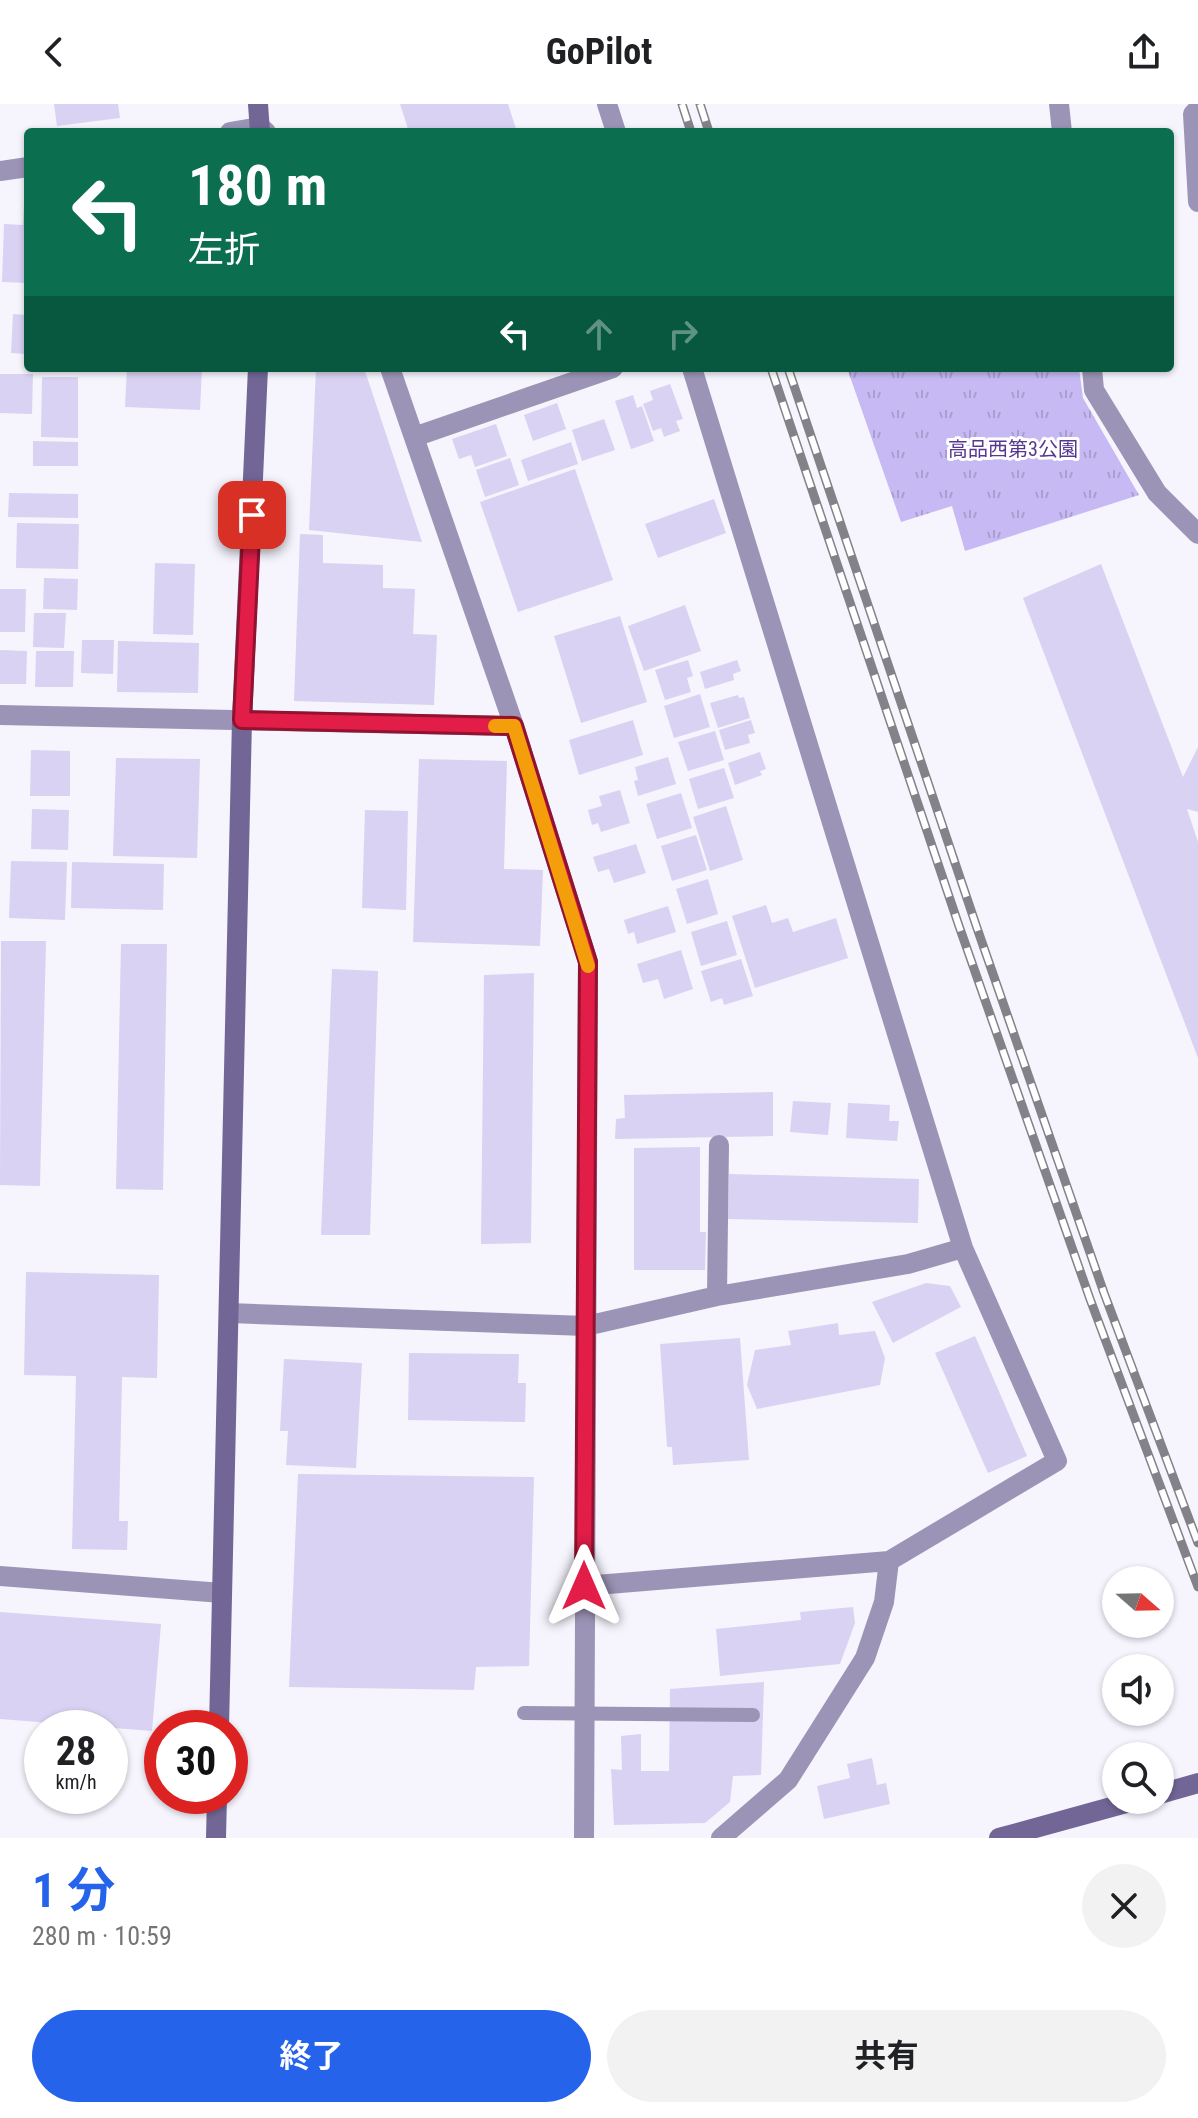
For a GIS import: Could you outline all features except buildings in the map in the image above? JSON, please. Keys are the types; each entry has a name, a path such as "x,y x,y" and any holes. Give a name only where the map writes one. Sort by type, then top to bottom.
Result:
{"street":[{"path":"258,104 262,128"},
{"path":"607,104 615,128"},
{"path":"1059,104 1062,128"},
{"path":"1198,109 1193,114 1198,202"},
{"path":"0,171 24,168"},
{"path":"219,1710 242,720 258,372"},
{"path":"391,372 514,726 588,962 584,1838"},
{"path":"414,437 601,372"},
{"path":"584,1586 889,1561 1057,1461 963,1248 693,372"},
{"path":"1092,372 1094,390 1157,493 1198,534"},
{"path":"0,715 514,726"},
{"path":"717,1296 719,1145"},
{"path":"229,1313 586,1326 717,1296 908,1264 963,1248"},
{"path":"721,1838 788,1780 865,1658 884,1602 889,1561"},
{"path":"0,1576 222,1593"},
{"path":"1174,1790 1198,1783"},
{"path":"999,1838 1102,1810"},
{"path":"216,1838 217,1814"}],"lane":[{"path":"524,1713 753,1715"}],"green space":[{"name":"高品西第3公園","path":"848,372 1080,372 1083,398 1139,495 965,551 952,506 901,522"}],"railway":[{"path":"682,104 690,128"},
{"path":"700,104 708,128"},
{"path":"772,372 959,926 1090,1299 1198,1587"},
{"path":"789,372 1104,1293 1198,1543"}],"slow traffic":[{"path":"495,726 514,726 588,966"}],"route":[{"path":"252,515 242,720 514,726 588,962 584,1586"}]}
